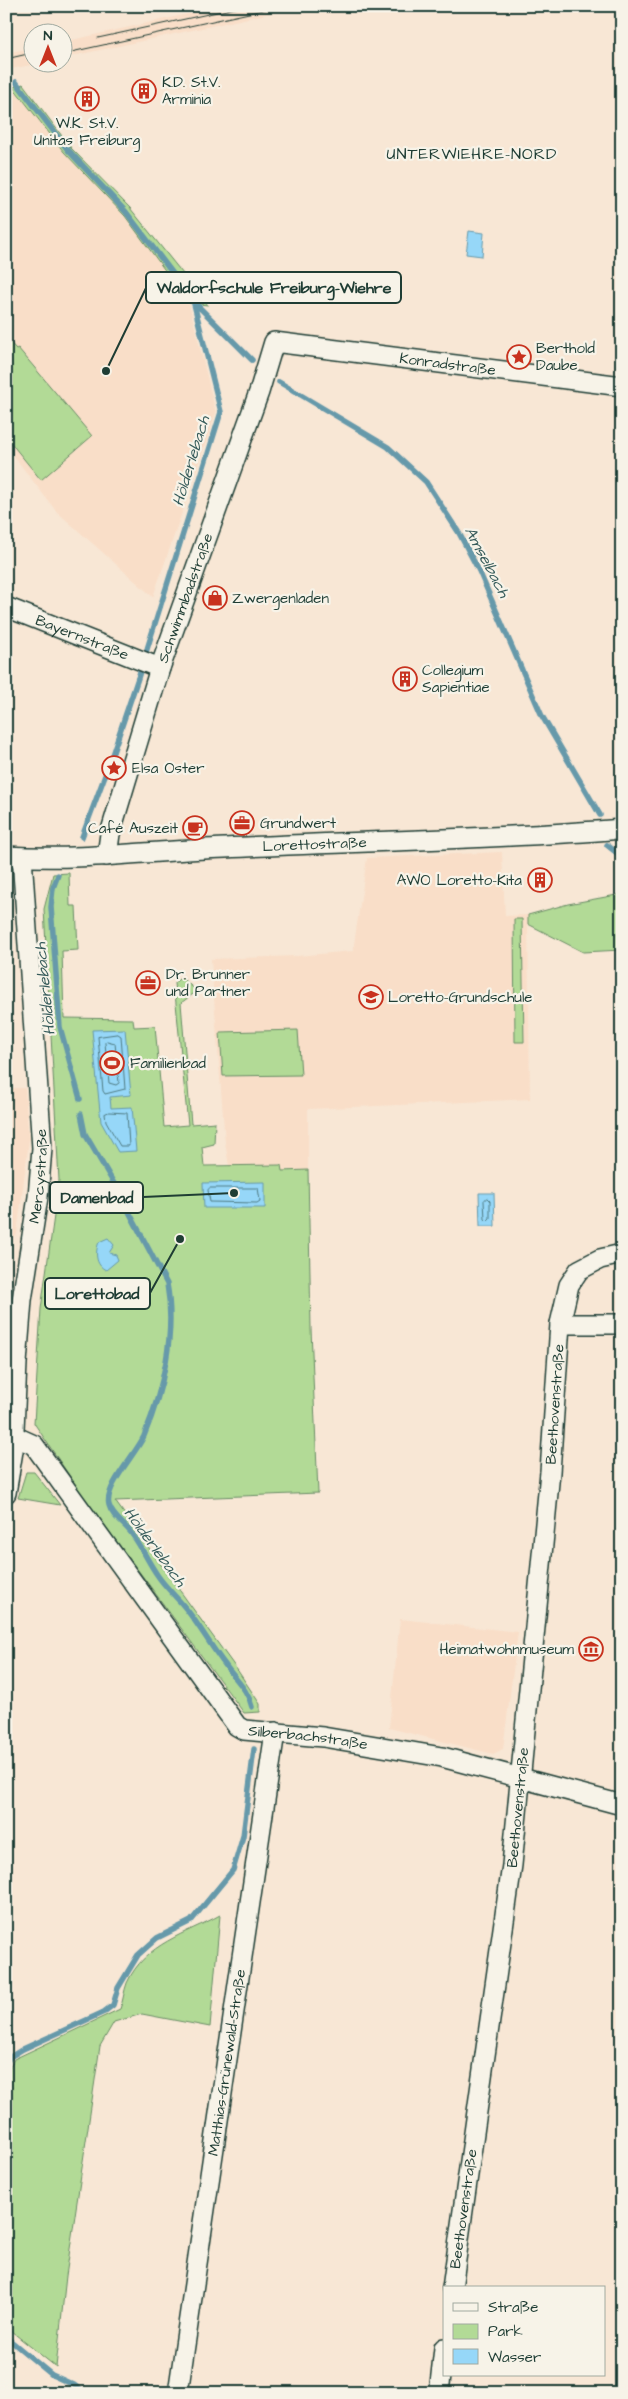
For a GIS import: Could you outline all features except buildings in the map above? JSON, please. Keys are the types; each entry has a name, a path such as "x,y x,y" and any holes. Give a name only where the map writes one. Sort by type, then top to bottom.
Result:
{"street":[{"name":"Konradstraße","path":"274,342 622,386"},
{"name":"Schwimmbadstraße","path":"107,856 110,834 147,664 199,555 234,462 274,342"},
{"name":"Bayernstraße","path":"6,607 147,664"},
{"name":"Lorettostraße","path":"14,857 107,856 226,848 495,837 622,829"},
{"name":"Mercystraße","path":"6,1493 11,1471 22,1309 38,1197 42,1148 14,857"},
{"name":"Beethovenstraße","path":"452,2286 512,1865 519,1777 550,1472 560,1324 569,1285 579,1270 600,1259 622,1254"},
{"path":"560,1324 622,1324"},
{"name":"Silberbachstraße","path":"14,1436 34,1445 231,1720 244,1730 388,1747 442,1757 622,1805"},
{"name":"Matthias-Grünewald-Straße","path":"178,2393 270,1732"},
{"path":"439,2393 443,2357"}],"shaded area":[{"path":"223,6 303,6 72,56 72,40"},
{"path":"22,50 22,67 6,70 6,53"},
{"path":"13,87 64,152 125,216 189,303 216,413 153,597 56,511 6,446 6,329 13,324 6,316 6,89"},
{"name":"Loretto-Grundschule","path":"502,852 505,916 528,915 530,1099 308,1109 308,1170 281,1171 281,1165 229,1166 225,1142 211,959 297,956 353,951 367,858"},
{"path":"6,1088 25,1088 29,1140 17,1234 7,1242 6,1249"},
{"path":"400,1619 518,1632 503,1749 493,1754 389,1728"}],"green space":[{"path":"23,84 71,148 130,208 208,305 189,303 125,216 64,152 13,87"},
{"path":"6,338 16,349 18,348 92,436 41,480 6,437"},
{"path":"69,873 70,906 76,906 78,950 62,951 64,1018 133,1019 134,1027 155,1026 164,1127 188,1125 174,983 179,979 184,980 197,991 181,1003 191,1124 215,1122 214,1144 202,1147 204,1166 281,1165 282,1171 308,1170 311,1329 318,1493 115,1501 238,1671 260,1704 260,1712 244,1713 83,1496 34,1423 41,1309 59,1180 44,909 53,874"},
{"path":"622,894 622,950 583,952 528,924 528,915 568,904"},
{"path":"514,919 522,919 524,1042 515,1042"},
{"path":"298,1030 301,1075 223,1076 220,1032"},
{"path":"26,1472 34,1472 60,1505 18,1498"},
{"path":"220,1915 210,2027 142,2014 114,2022 100,2046 66,2276 56,2367 6,2327 6,2076 14,2059 120,2009 127,1983 144,1958 168,1941"}],"water":[{"path":"469,231 484,233 482,256 466,254"},
{"name":"Familienbad","path":"125,1029 131,1095 110,1097 111,1108 132,1107 136,1151 118,1152 101,1122 92,1030"},
{"path":"265,1182 265,1208 204,1208 203,1183"},
{"path":"479,1193 494,1193 495,1226 480,1226"},
{"path":"108,1238 114,1245 109,1253 116,1255 118,1260 106,1270 98,1262 97,1250 99,1242"}],"waterway":[{"name":"Hölderlebach","path":"16,82 68,150 126,212 193,300 221,412 138,678 82,837"},
{"name":"Amselbach","path":"193,301 252,360"},
{"name":"Amselbach","path":"279,382 388,447 426,482 459,533 479,571 542,716 600,815"},
{"name":"Amselbach","path":"607,845 622,857"},
{"name":"Hölderlebach","path":"58,875 53,888 51,907 60,1027 80,1099"},
{"name":"Hölderlebach","path":"81,1114 85,1134 116,1187 167,1284 169,1303 169,1342 157,1400 144,1436 111,1489 109,1505 116,1517 136,1539 154,1571 187,1610 241,1685 248,1695 252,1707"},
{"name":"Hölderlebach","path":"6,2063 10,2057 23,2049 104,2012 113,2005 118,1988 138,1955 157,1938 191,1921 233,1870 243,1836 254,1749"},
{"name":"Hölderlebach","path":"6,2337 52,2375 74,2385 84,2393"}],"tram line":[{"path":"98,38 245,6"},
{"path":"72,52 281,6"},
{"path":"6,59 22,55"}],"place":[{"name":"K.D. St.V. Arminia","path":"144,91"},
{"name":"W.K. St.V. Unitas Freiburg","path":"87,99"},
{"name":"Berthold Daube","path":"519,357"},
{"name":"Waldorfschule Freiburg-Wiehre","path":"106,371"},
{"name":"Zwergenladen","path":"215,598"},
{"name":"Collegium Sapientiae","path":"405,679"},
{"name":"Elsa Oster","path":"114,768"},
{"name":"Grundwert","path":"242,823"},
{"name":"Café Auszeit","path":"195,828"},
{"name":"AWO Loretto-Kita","path":"540,880"},
{"name":"Dr. Brunner und Partner","path":"148,983"},
{"name":"Loretto-Grundschule","path":"371,997"},
{"name":"Familienbad","path":"112,1063"},
{"name":"Damenbad","path":"234,1193"},
{"name":"Lorettobad","path":"180,1239"},
{"name":"Heimatwohnmuseum","path":"591,1649"}],"district":[{"name":"UNTERWIEHRE-NORD","path":"472,154"}]}
